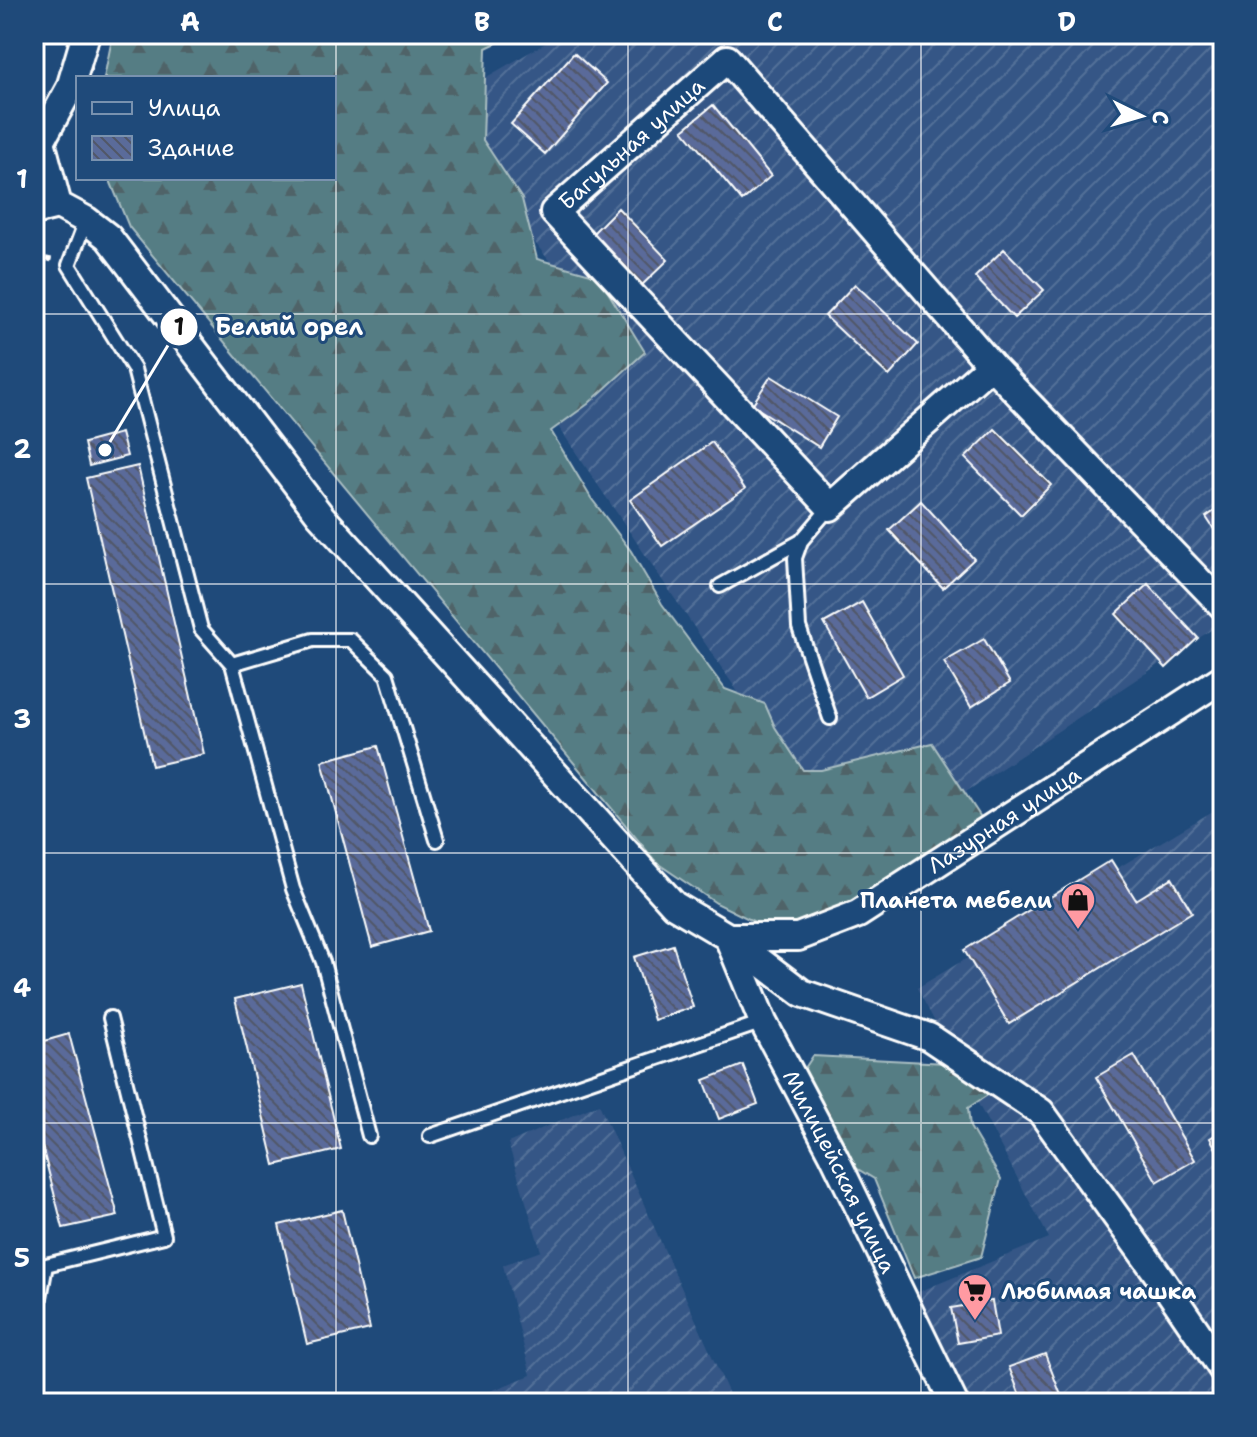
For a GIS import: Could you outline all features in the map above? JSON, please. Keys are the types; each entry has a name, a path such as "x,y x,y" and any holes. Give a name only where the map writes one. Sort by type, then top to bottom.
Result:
{"street":[{"path":"86,34 70,88 36,138 46,208 86,220 108,237 320,515 674,905 728,937 802,993 929,1037 1041,1112 1223,1370"},
{"name":"Багульная улица","path":"830,507 554,212 727,59 991,365 1223,606"},
{"path":"830,507 991,365"},
{"name":"Лазурная улица","path":"728,937 798,937 858,914 1223,678"},
{"name":"Милицейская улица","path":"728,937 763,1022 833,1154 954,1403"}],"lane":[{"path":"86,220 69,265 134,369 201,629 232,664 293,889 323,962 369,1136"},
{"path":"720,586 801,541 830,507"},
{"path":"801,541 795,558 799,627 830,718"},
{"path":"232,664 313,640 351,640 387,675 437,840"},
{"path":"34,1330 46,1265 164,1236 110,1018"},
{"path":"430,1136 763,1022"}],"shaded area":[{"path":"561,34 1223,34 1223,622 855,865 558,426 631,364 430,110"},
{"path":"1223,805 1223,1403 940,1403 894,1302 1049,1238 917,988"},
{"path":"599,1104 733,1403 461,1403 531,1375 503,1265 541,1251 508,1143"}],"green space":[{"path":"113,34 515,34 486,48 483,140 522,199 537,259 598,276 645,352 588,404 551,431 591,498 631,551 662,604 725,689 765,704 775,727 803,770 821,770 932,743 982,819 863,897 803,925 759,924 716,903 657,863 129,227 110,180 336,180 336,76 104,76"},
{"path":"813,1056 946,1063 992,1092 968,1108 970,1127 1001,1179 981,1257 914,1278 874,1179 833,1154 801,1074"}],"building":[{"path":"574,53 607,83 545,154 511,124"},
{"path":"37,55 41,74 34,76 34,56"},
{"path":"713,105 771,176 742,201 683,130"},
{"path":"618,208 668,260 639,288 590,236"},
{"path":"1004,249 1044,290 1014,318 975,277"},
{"path":"855,284 918,344 889,376 825,316"},
{"path":"771,376 837,417 819,447 752,405"},
{"path":"995,429 1051,485 1021,515 965,458"},
{"path":"121,433 127,456 89,466 84,443"},
{"path":"712,442 745,489 662,546 630,500"},
{"path":"138,466 204,754 152,766 86,478"},
{"path":"921,501 974,559 943,588 889,530"},
{"path":"1223,505 1223,543 1206,517"},
{"path":"1148,584 1198,638 1166,668 1116,614"},
{"path":"862,602 903,675 866,697 824,623"},
{"path":"984,639 1010,683 971,707 944,662"},
{"path":"378,746 429,931 372,947 322,761"},
{"name":"Планета мебели","path":"1111,860 1136,900 1172,878 1192,912 1009,1024 964,950"},
{"path":"673,945 693,1007 654,1020 634,957"},
{"path":"301,983 341,1149 275,1165 235,999"},
{"path":"69,1034 118,1216 63,1228 34,1115 34,1044"},
{"path":"1134,1055 1195,1160 1157,1182 1096,1077"},
{"path":"743,1065 758,1104 719,1119 704,1080"},
{"path":"1223,1130 1223,1161 1210,1138"},
{"path":"342,1210 370,1329 307,1344 279,1225"},
{"name":"Любимая чашка","path":"992,1301 998,1336 958,1343 951,1308"},
{"path":"1045,1354 1064,1403 1023,1403 1009,1367"}],"place":[{"name":"Белый орел","path":"105,450"},
{"name":"Планета мебели","path":"1078,931"},
{"name":"Любимая чашка","path":"975,1322"}]}
